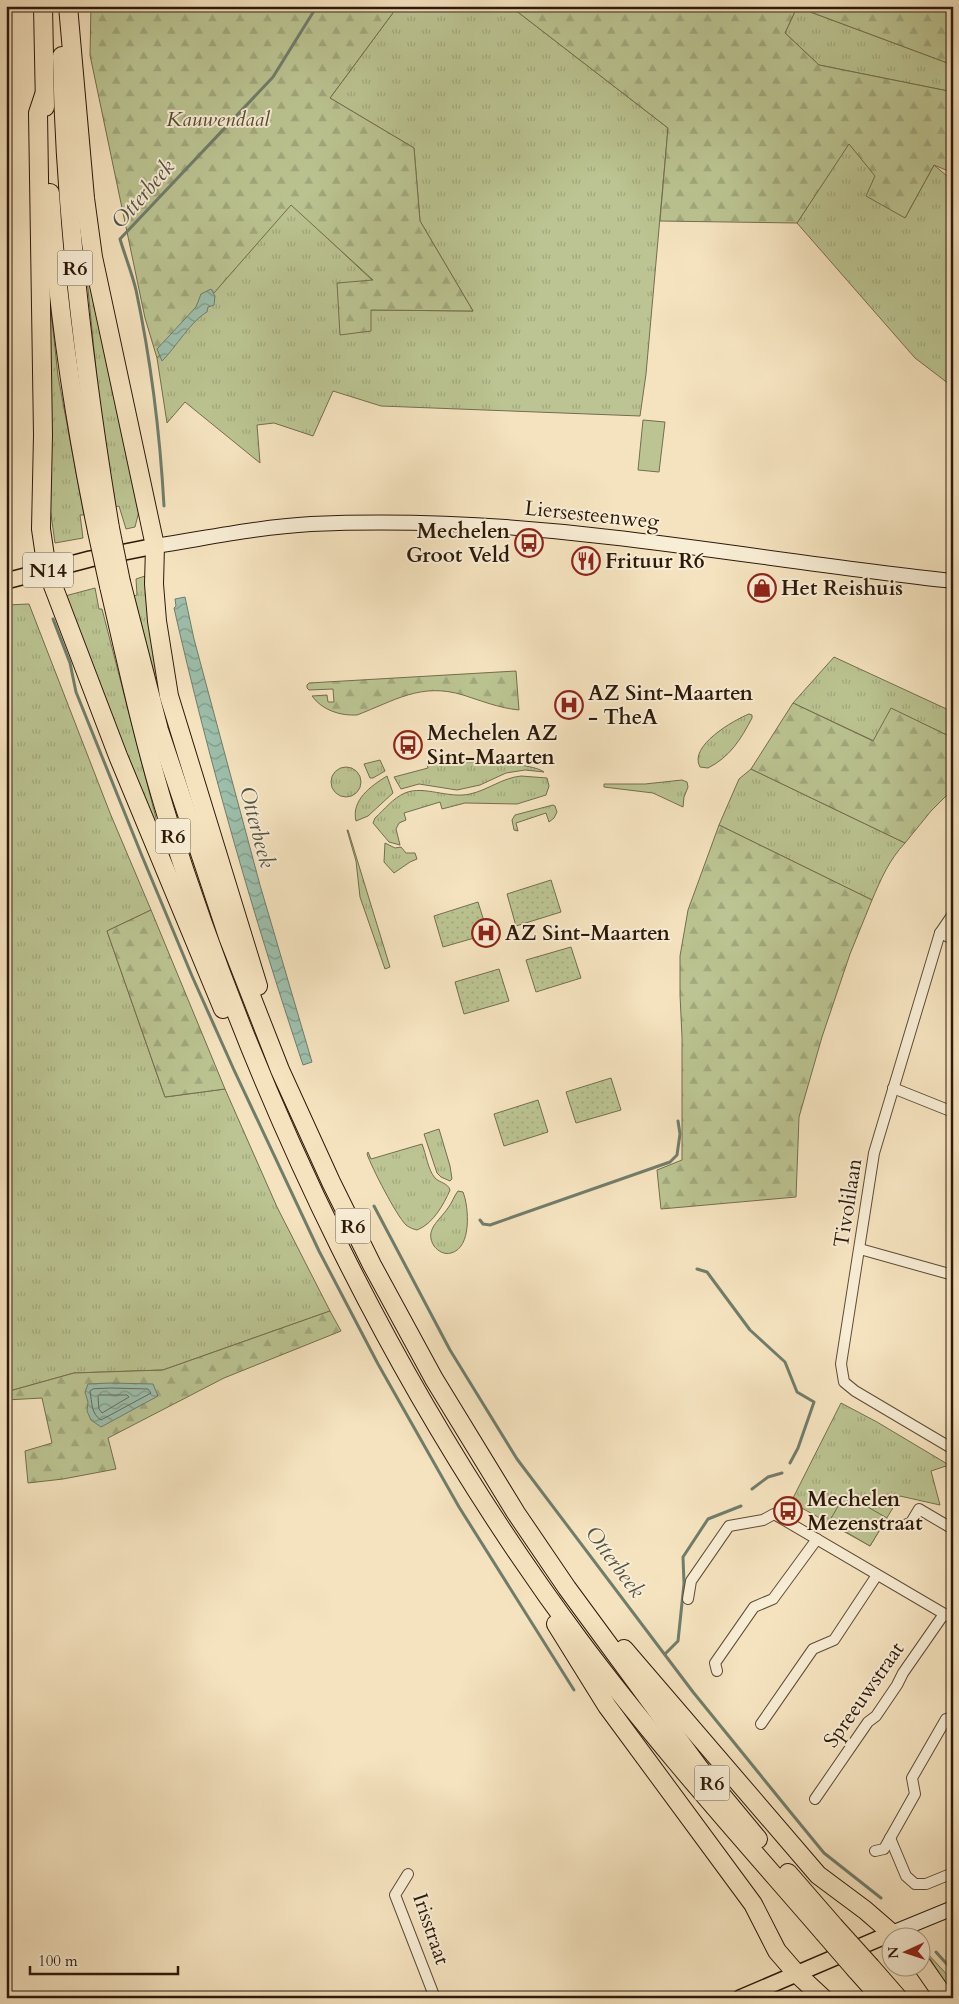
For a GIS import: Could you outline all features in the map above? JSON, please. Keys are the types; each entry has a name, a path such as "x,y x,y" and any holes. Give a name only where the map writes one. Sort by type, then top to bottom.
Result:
{"highway":[{"name":"R6","path":"43,6 44,95 51,209 61,321 80,443 104,529 146,743 167,816 226,987 262,1078 322,1211 372,1310 447,1440 578,1639 640,1719 864,1968 898,1998"},
{"name":"R6","path":"61,6 68,180 79,304 96,439 104,529"},
{"path":"68,6 85,198 93,257 155,546 154,584 169,696 254,974 282,1056 280,1070"},
{"path":"44,95 38,113 43,435 41,529 47,570 118,756 208,978 246,1059 262,1078"},
{"name":"R6","path":"115,584 158,730 228,937 280,1070 331,1182 372,1265 434,1379 516,1513 599,1633 700,1769 829,1930"},
{"path":"531,1570 535,1589 608,1706 753,1904 777,1952 823,1998"},
{"path":"599,1633 622,1646 818,1875 884,1926"},
{"name":"R6","path":"864,1968 881,1998"},
{"path":"930,1976 945,1998"}],"main road":[{"name":"Liersesteenweg","path":"47,570 155,546 263,528 310,524 422,525 494,527 608,536 953,582"},
{"name":"N14","path":"6,581 47,570"},
{"path":"914,1926 953,1908"},
{"path":"740,1998 796,1973 882,1940"}],"street":[{"name":"Tivolilaan","path":"953,914 940,933 874,1153 841,1364 844,1382 855,1391 953,1449"},
{"path":"940,933 953,939"},
{"path":"893,1088 953,1112"},
{"path":"860,1249 953,1275"},
{"path":"907,1524 910,1524 919,1509 953,1529"},
{"path":"688,1599 691,1581 730,1526 763,1520 774,1514 948,1616"},
{"path":"717,1671 716,1663 754,1607 772,1599 816,1538"},
{"path":"761,1724 814,1649 834,1640 877,1575"},
{"name":"Spreeuwstraat","path":"815,1799 868,1722 876,1716 898,1685 902,1673 948,1616"},
{"path":"875,1851 884,1849 915,1794 912,1778 946,1719 953,1717"},
{"path":"890,1838 906,1876 915,1884 926,1884 953,1873"},
{"name":"Irisstraat","path":"408,1874 395,1895 435,1998"}],"green space":[{"name":"Kauwendaal","path":"91,6 398,6 330,98 414,148 420,221 473,311 371,310 371,331 340,335 337,283 373,280 291,205 157,358 145,318 90,55"},
{"path":"398,6 510,6 668,128 646,374 640,416 381,406 333,391 313,436 274,423 257,425 260,463 185,402 167,423 157,358 291,204 373,281 370,310 473,311 420,221 414,148 330,98"},
{"path":"510,6 953,6 953,65 797,7 785,33 819,65 953,92 953,173 934,165 905,218 866,196 875,176 849,144 797,223 660,221 668,128"},
{"path":"797,7 953,65 953,92 819,65 785,33"},
{"path":"6,63 8,67 10,100 6,103"},
{"path":"849,143 876,176 905,218 934,165 953,181 953,387 915,358 797,223"},
{"path":"78,189 141,503 135,527 126,529 119,506 115,507 101,420"},
{"path":"44,246 58,376 84,515 80,515 83,538 55,543 49,500"},
{"path":"643,420 665,422 659,472 638,470"},
{"path":"145,576 235,928 169,732 134,596 137,595 136,579"},
{"path":"95,588 99,609 102,609 156,818 190,920 65,596"},
{"path":"29,604 110,813 151,910 107,931 165,1097 225,1089 277,1207 330,1311 163,1370 74,1373 6,1392 6,605"},
{"path":"834,657 953,712 953,738 892,709 874,741 793,703"},
{"path":"516,671 519,710 498,706 463,695 434,691 408,695 357,715 344,714 326,708 312,696 327,695 328,702 334,702 333,689 309,690 307,688 309,683"},
{"path":"793,703 873,741 891,708 953,738 953,789 931,811 905,843 751,769"},
{"path":"749,714 752,715 752,718 729,753 708,768 700,767 698,759 700,751 706,743 724,728"},
{"path":"380,760 385,771 370,778 364,764"},
{"path":"449,762 513,764 544,772 525,770 506,773 480,785 457,790 419,784 401,789 394,777 428,768 427,764"},
{"path":"346,767 352,768 360,776 360,788 352,796 346,797 340,796 332,788 331,782 332,776 340,768"},
{"path":"751,769 905,843 890,863 872,900 719,825 739,779"},
{"path":"387,776 393,793 368,816 356,821 355,813 359,800 369,789"},
{"path":"521,776 547,778 549,786 546,795 517,804 465,803 442,809 440,802 404,813 406,820 399,823 396,829 400,845 389,842 373,823 375,818 389,804 405,793 420,790 453,795 470,794"},
{"path":"682,780 687,782 688,787 683,807 653,793 604,787 604,784 645,784"},
{"path":"553,805 557,812 549,822 546,813 516,823 518,831 514,830 512,820 515,815"},
{"path":"719,825 872,900 850,954 822,1037 799,1117 796,1197 661,1209 657,1170 682,1160 680,956 688,910"},
{"path":"347,830 390,967 385,969 360,897 356,861"},
{"path":"385,843 395,848 401,847 406,853 415,853 417,859 394,873 384,862"},
{"path":"551,880 561,912 516,926 507,894"},
{"path":"478,902 488,934 443,947 434,916"},
{"path":"151,910 225,1089 165,1097 107,931"},
{"path":"571,947 581,978 536,992 526,960"},
{"path":"499,969 509,1001 464,1014 455,982"},
{"path":"611,1078 621,1110 576,1123 566,1092"},
{"path":"538,1100 548,1132 504,1146 494,1114"},
{"path":"439,1129 450,1166 452,1179 450,1181 437,1173 424,1134"},
{"path":"422,1144 433,1175 437,1180 448,1186 450,1190 433,1218 417,1230 406,1225 396,1212 367,1154 368,1152 371,1159"},
{"path":"458,1191 463,1192 467,1207 466,1235 458,1250 444,1253 434,1246 431,1240 432,1230"},
{"path":"330,1311 341,1331 224,1378 108,1438 116,1469 63,1479 28,1483 25,1451 52,1443 42,1398 6,1400 6,1392 74,1373 163,1370"},
{"path":"841,1403 949,1465 931,1471 940,1505 900,1496 870,1546 791,1502"},
{"path":"845,1494 887,1518 870,1546 829,1522"},
{"path":"932,1958 953,1981 953,1996 932,1962"}],"water":[{"path":"211,289 215,296 214,305 208,307 207,312 196,321 162,361 157,349 196,307 201,294"},
{"path":"185,597 194,639 260,885 312,1062 303,1065 249,895 202,723 174,608 176,606 175,599"},
{"path":"88,1384 153,1384 158,1396 101,1427 91,1420 87,1411 88,1402 85,1392"}],"waterway":[{"name":"Otterbeek","path":"164,506 160,452 146,344 133,277 120,239 273,77 317,6"},
{"path":"53,619 70,663 76,692 192,976 319,1251 378,1364 459,1507 574,1690"},
{"path":"480,1220 483,1224 490,1225 670,1162 677,1155 680,1134 678,1121"},
{"name":"Otterbeek","path":"374,1206 450,1350 517,1459 693,1692 824,1853 881,1898"},
{"path":"697,1269 707,1272 750,1330 785,1362 797,1392 814,1402 798,1448 790,1463"},
{"path":"752,1489 768,1477 782,1473"},
{"path":"665,1654 678,1641 684,1584 683,1557 708,1519 741,1506"},
{"name":"Otterbeek","path":"936,1952 953,1971"}],"place":[{"name":"Mechelen Groot Veld","path":"529,543"},
{"name":"Frituur R6","path":"586,561"},
{"name":"Het Reishuis","path":"762,588"},
{"name":"AZ Sint-Maarten - TheA","path":"569,705"},
{"name":"Mechelen AZ Sint-Maarten","path":"408,745"},
{"name":"AZ Sint-Maarten","path":"486,933"},
{"name":"Mechelen Mezenstraat","path":"788,1511"}]}
